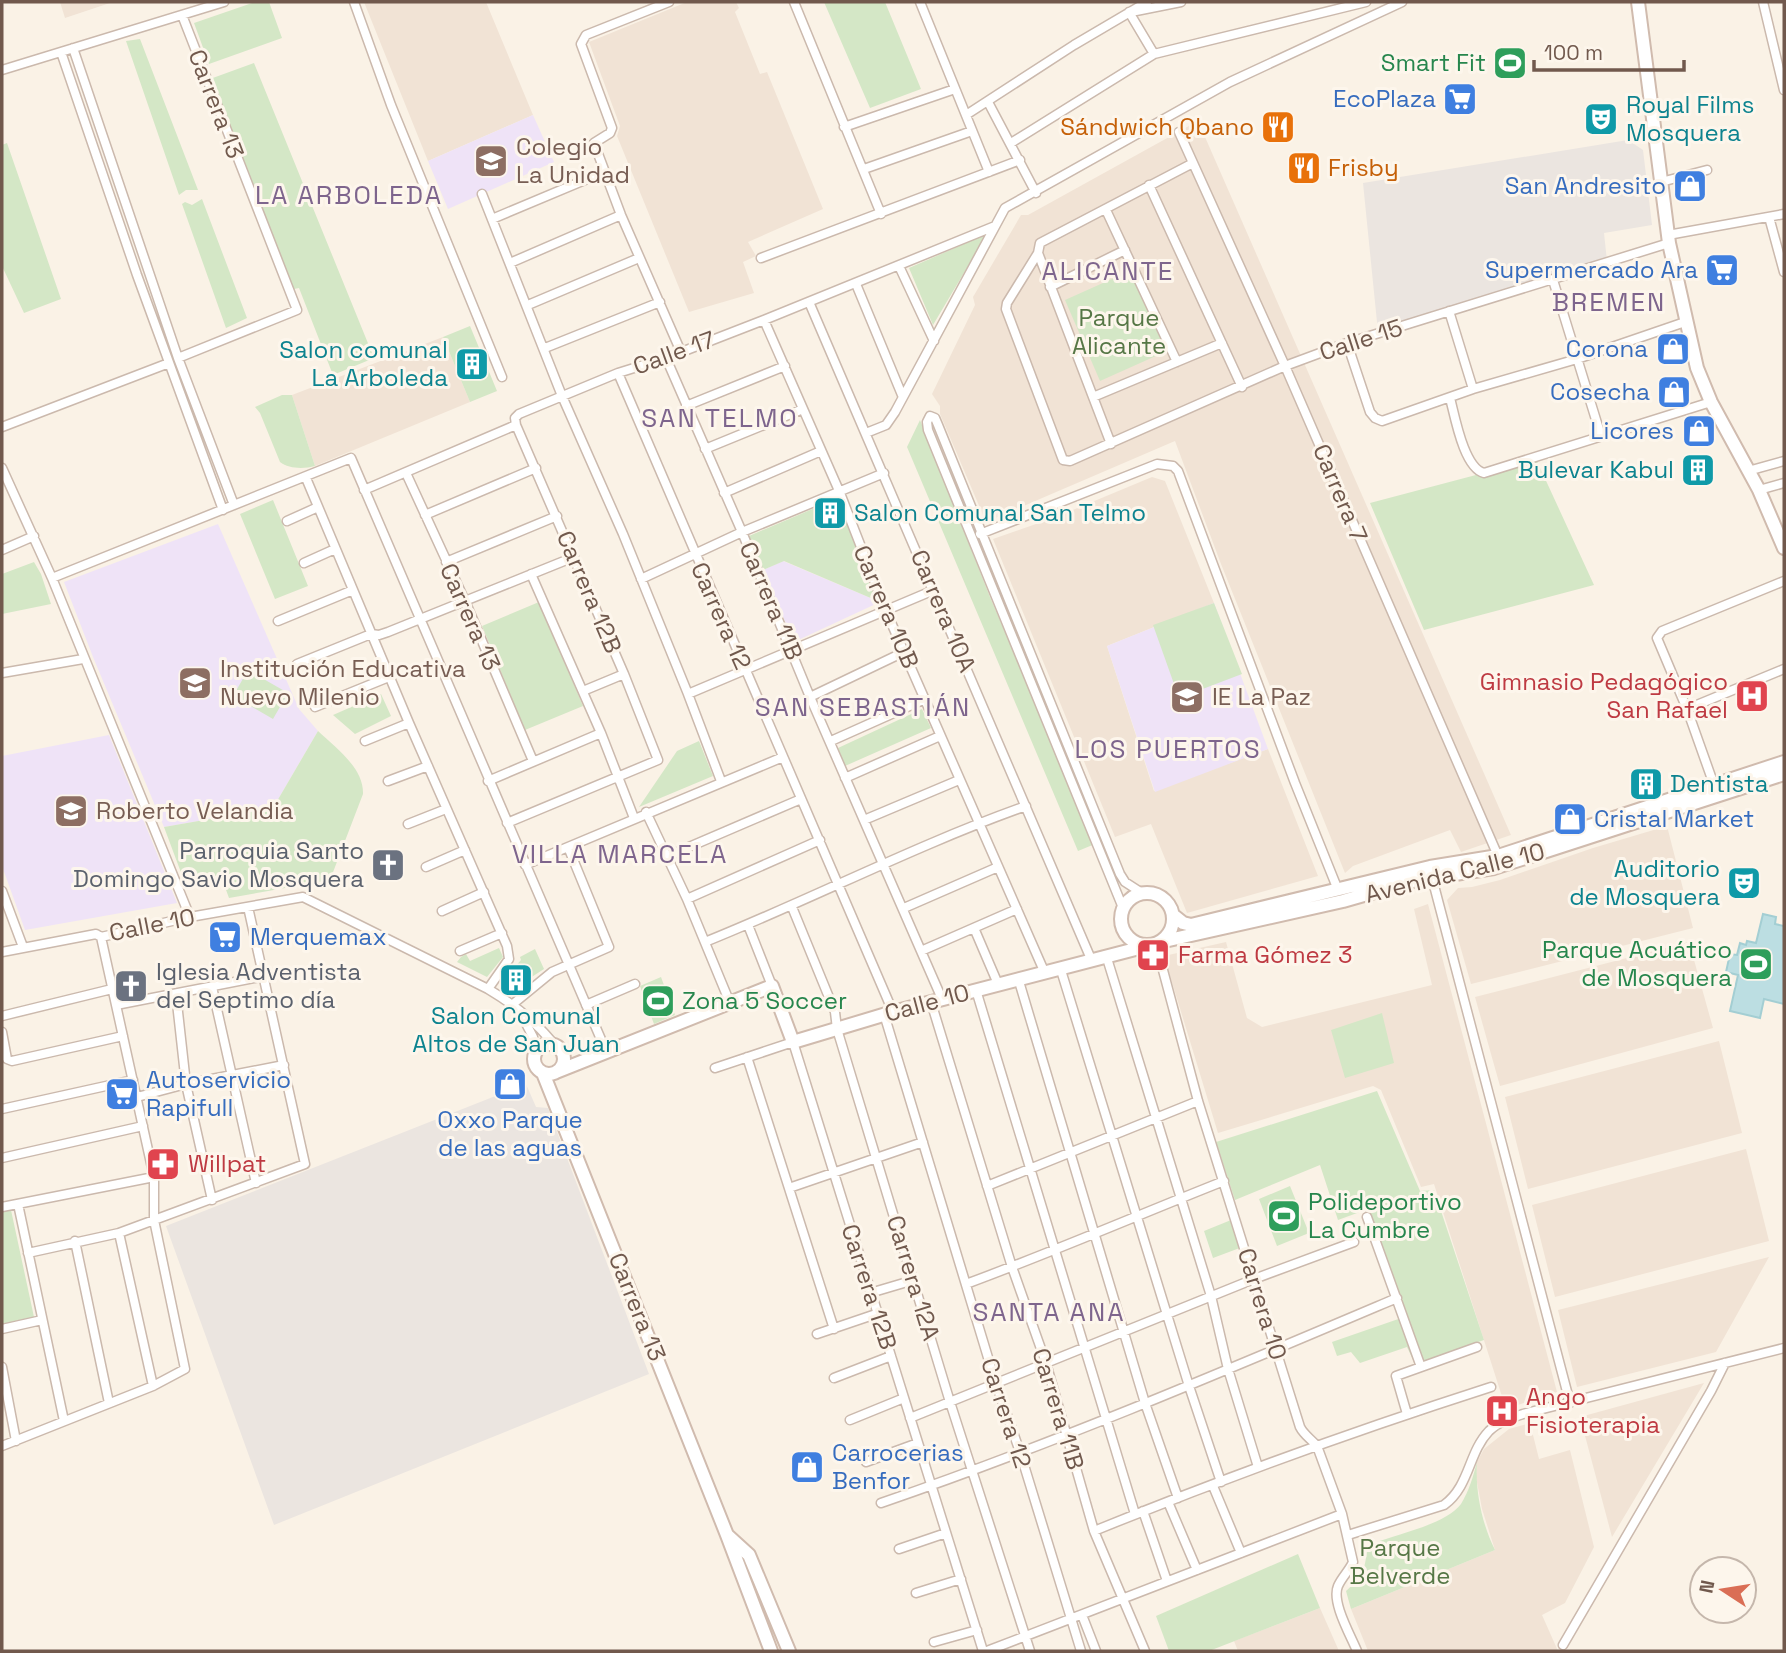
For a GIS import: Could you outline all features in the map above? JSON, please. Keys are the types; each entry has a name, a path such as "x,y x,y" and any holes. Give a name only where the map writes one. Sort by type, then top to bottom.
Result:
{"street":[{"path":"2,70 224,2"},
{"path":"354,2 391,104 502,377"},
{"path":"669,2 586,35 580,44 612,128 610,134 594,143 621,215 681,352"},
{"path":"794,2 881,214"},
{"path":"920,2 989,172"},
{"path":"966,115 1147,2"},
{"path":"1129,12 1181,2"},
{"path":"1011,143 1153,54 1366,2"},
{"path":"866,433 886,425 1005,208 1230,82 1402,2"},
{"path":"1638,2 1669,239 1697,368 1759,490 1784,548"},
{"path":"1763,2 1784,90"},
{"path":"1129,12 1153,54"},
{"name":"Carrera 13","path":"178,358 297,310 182,15"},
{"path":"73,48 178,358 234,505"},
{"path":"61,52 223,510"},
{"path":"844,127 955,89"},
{"path":"988,102 1036,193"},
{"path":"864,169 972,131"},
{"name":"Carrera 7","path":"1179,132 1285,366 1498,856"},
{"path":"761,258 1020,160"},
{"path":"1111,444 1050,288 1038,253 1040,243 1193,163"},
{"path":"1661,182 1707,170"},
{"path":"492,219 604,172"},
{"path":"1149,185 1242,387"},
{"path":"482,194 562,396 688,694 721,781"},
{"path":"1106,210 1177,362"},
{"name":"Calle 15","path":"1038,253 1007,303 1006,309 1063,460 1070,461 1285,366 1347,342 1553,280 1669,239 1784,214"},
{"path":"510,263 621,215"},
{"path":"1769,217 1784,272"},
{"name":"Calle 17","path":"364,490 516,425 515,418 519,414 562,396 856,284 995,226"},
{"path":"1050,288 1125,250"},
{"path":"528,305 639,258"},
{"path":"899,266 934,341"},
{"path":"1553,280 1601,436"},
{"path":"856,284 902,395"},
{"path":"545,348 660,302"},
{"name":"Carrera 10A","path":"809,302 1091,959"},
{"path":"1449,311 1473,389"},
{"name":"Carrera 10B","path":"764,320 904,653 1044,971"},
{"path":"1347,342 1370,412 1375,418 1390,420 1473,389 1577,359 1685,322"},
{"path":"1093,397 1222,343"},
{"name":"Carrera 11B","path":"666,358 810,697 922,951 987,1186 1046,1363 1094,1531 1145,1651"},
{"path":"2,427 169,363"},
{"path":"686,406 785,366"},
{"name":"Carrera 12","path":"618,373 839,885 888,1013 923,1142 996,1384 1020,1452 1081,1651"},
{"path":"1450,398 1469,462 1478,472 1484,473 1712,402"},
{"path":"705,449 803,409"},
{"path":"1123,908 1097,828 982,533 935,418 930,416 927,422 928,430 1097,828 1125,882 1142,893 1159,895 1171,907 1171,931 1154,944 1138,944 1124,933"},
{"name":"Carrera 12B","path":"516,425 624,674 658,760 618,776"},
{"path":"724,493 821,451"},
{"path":"52,578 351,458 586,1005 602,1053"},
{"path":"1748,471 1784,461"},
{"path":"972,537 1157,464 1173,466 1178,471 1338,890"},
{"path":"2,467 52,578 190,917"},
{"path":"425,515 536,468"},
{"name":"Carrera 13","path":"406,473 465,601 533,761"},
{"path":"641,579 742,532 884,473"},
{"path":"306,478 408,723 502,933 509,959 488,989 516,1006 542,1029 558,1048 562,1054 562,1064 548,1075"},
{"path":"1759,490 1784,483"},
{"path":"287,521 318,507"},
{"path":"446,562 557,516"},
{"path":"2,550 34,536"},
{"path":"304,563 335,549"},
{"path":"297,664 371,634 379,635 574,557"},
{"path":"531,575 601,733 634,818"},
{"path":"1714,785 1687,709 1657,641 1658,634 1784,581"},
{"path":"278,621 353,590"},
{"path":"688,694 934,590"},
{"path":"810,697 904,653"},
{"path":"2,673 83,659"},
{"path":"1687,709 1784,669"},
{"path":"583,691 624,674"},
{"path":"315,707 389,677"},
{"path":"831,741 925,699"},
{"path":"365,741 408,723"},
{"path":"488,781 601,733"},
{"path":"845,778 940,736"},
{"path":"525,866 783,757"},
{"name":"Avenida Calle 10","path":"1173,915 1183,923 1191,925 1498,856 1784,762"},
{"path":"388,781 428,766"},
{"name":"Avenida Calle 10","path":"1060,967 1343,901 1431,872 1494,868 1784,774"},
{"path":"507,823 618,776"},
{"path":"864,820 959,780"},
{"path":"668,856 801,799"},
{"path":"705,942 792,907 979,822 1026,806"},
{"path":"408,824 446,808"},
{"path":"646,813 668,856 730,1003"},
{"path":"687,899 820,841"},
{"path":"516,1006 534,985 567,964 610,947 568,847"},
{"path":"426,867 465,850"},
{"path":"904,908 998,867"},
{"path":"1431,872 1570,1403"},
{"path":"2,891 23,947"},
{"path":"442,911 484,892"},
{"path":"1142,893 1128,901 1123,908 1122,940 1106,955 1211,1296 1228,1370 1258,1467"},
{"name":"Calle 10","path":"2,953 96,934 102,937 190,917 303,897 488,989"},
{"path":"28,1253 119,1233 305,1164 248,907"},
{"name":"Carrera 12A","path":"792,907 835,1012 837,1028 950,1402 1030,1651"},
{"path":"922,951 1017,909"},
{"name":"Carrera 12B","path":"748,925 793,1042 876,1314 985,1651"},
{"path":"974,928 998,984"},
{"path":"460,951 502,933"},
{"path":"2,1446 153,1386 185,1369 154,1220 154,1177 102,937"},
{"name":"Carrera 10","path":"1154,944 1198,1101 1300,1427 1304,1435 1317,1446 1342,1514 1353,1562 1336,1592 1337,1603 1357,1651"},
{"path":"1060,967 1217,1484 1241,1553"},
{"name":"Calle 10","path":"715,1068 888,1013 1060,967"},
{"path":"116,1004 265,976"},
{"path":"1018,978 1145,1403 1178,1498"},
{"path":"586,1005 635,984"},
{"path":"548,1075 772,986"},
{"path":"212,987 257,1183"},
{"path":"2,1016 113,989"},
{"path":"976,989 1105,1418 1167,1581"},
{"path":"176,994 186,1084 212,1200"},
{"path":"516,1006 533,1037 534,1063 548,1075"},
{"path":"2,1032 7,1059 12,1061 123,1036"},
{"path":"535,1053 544,1045 577,1055 602,1053"},
{"path":"747,1057 834,1329"},
{"path":"137,1097 186,1084 284,1065"},
{"name":"Carrera 13","path":"548,1075 771,1651"},
{"path":"2,1109 133,1080"},
{"path":"987,1186 1198,1101"},
{"path":"2,1157 143,1126"},
{"path":"789,1188 923,1142"},
{"path":"2,1207 154,1177"},
{"path":"966,1284 1095,1235 1224,1181"},
{"path":"18,1204 64,1421"},
{"path":"1367,1217 1421,1367"},
{"path":"119,1233 153,1386"},
{"path":"75,1241 109,1404"},
{"path":"910,1418 1211,1296 1354,1242"},
{"path":"870,1293 914,1280"},
{"path":"881,1503 932,1486 1145,1403 1397,1298"},
{"path":"817,1334 876,1314"},
{"path":"2,1329 42,1320"},
{"path":"1407,1414 1396,1376 1477,1347"},
{"path":"1348,1535 1444,1505 1464,1484 1478,1448 1489,1431 1503,1421 1784,1348"},
{"path":"834,1378 891,1356"},
{"path":"1563,1645 1725,1363"},
{"path":"2,1367 16,1441"},
{"path":"1094,1531 1258,1467 1491,1387"},
{"path":"850,1420 904,1398"},
{"path":"866,1462 918,1443"},
{"path":"1168,1502 1196,1570"},
{"path":"985,1651 1342,1514"},
{"path":"899,1549 946,1533"},
{"name":"Carrera 13","path":"727,1535 749,1555 789,1651"},
{"path":"916,1593 961,1579"},
{"path":"1082,1615 1096,1651"},
{"path":"934,1642 977,1630"}],"shaded area":[{"path":"60,2 113,2 65,18"},
{"path":"364,2 486,2 533,115 428,161"},
{"path":"687,2 736,2 739,8 735,12 760,74 767,72 823,209 748,242 756,256 743,262 754,293 689,312 617,136 620,126 589,42"},
{"name":"Colegio La Unidad","path":"533,115 554,162 448,209 428,161"},
{"name":"ALICANTE","path":"1198,121 1511,835 1461,852 1450,830 1353,866 1345,873 1221,564 1175,441 986,522 940,414 940,406 932,394 975,305 973,297 1021,215 1028,215"},
{"path":"1628,140 1643,150 1652,225 1604,233 1607,261 1378,332 1363,183"},
{"path":"443,337 470,402 315,466 292,395"},
{"path":"1152,477 1165,481 1214,603 1107,646 1154,791 1268,749 1318,876 1187,913 1151,824 1115,837 993,539 1056,517"},
{"name":"Institución Educativa Nuevo Milenio","path":"218,524 299,709 318,731 273,808 164,827 64,582"},
{"path":"783,561 880,602 794,642 763,570"},
{"name":"IE La Paz","path":"1214,603 1268,749 1155,792 1107,646"},
{"name":"Roberto Velandia","path":"109,735 177,903 25,930 2,866 2,756"},
{"path":"1667,826 1693,928 1471,984 1447,900 1458,888 1500,880"},
{"path":"1428,904 1557,1392 1506,1409 1434,1184 1421,1187 1381,1090 1373,1086 1218,1133 1164,956 1226,942 1247,1018 1262,1027 1432,985 1414,909"},
{"path":"1689,942 1713,1028 1500,1086 1475,997"},
{"path":"1719,1041 1742,1133 1528,1189 1505,1097"},
{"path":"526,1084 536,1107 548,1108 649,1374 274,1525 166,1226"},
{"path":"1746,1149 1769,1241 1555,1297 1532,1205"},
{"path":"1769,1257 1716,1352 1577,1387 1558,1310"},
{"path":"1704,1383 1612,1537 1580,1417"},
{"path":"1530,1423 1539,1459 1570,1450 1594,1547 1565,1603 1542,1615 1558,1651 1368,1651 1351,1609 1495,1550 1482,1509 1476,1477 1477,1462 1484,1449 1509,1429"},
{"path":"1320,1608 1339,1651 1238,1651 1234,1641"}],"green space":[{"path":"255,2 269,2 282,38 209,64 194,23"},
{"path":"824,2 885,2 921,89 870,108"},
{"path":"140,39 198,190 186,190 179,195 126,41"},
{"path":"254,63 374,358 333,375 299,288 294,289 210,79"},
{"path":"7,143 61,299 24,313 2,266 2,145"},
{"path":"202,199 247,318 226,328 182,204 185,202 192,205"},
{"path":"987,234 933,325 909,268"},
{"name":"Parque Alicante","path":"1132,270 1167,351 1100,381 1065,300"},
{"path":"470,326 497,391 470,402 443,337"},
{"path":"282,395 292,395 315,466 297,468 280,462 255,407"},
{"path":"920,420 990,597 1095,844 1078,851 907,447"},
{"path":"1536,459 1594,585 1424,630 1370,503"},
{"path":"836,499 880,602 784,561 763,570 749,536"},
{"path":"273,500 308,586 275,599 240,514"},
{"path":"34,562 51,604 2,614 2,574"},
{"path":"539,602 583,706 525,730 482,626"},
{"path":"1214,603 1242,674 1179,698 1153,625"},
{"path":"248,670 288,693 273,719 233,696"},
{"path":"381,694 391,716 355,734 333,715"},
{"path":"922,709 931,728 845,766 838,748"},
{"path":"318,731 354,767 363,794 330,880 229,898 222,879 186,886 164,827 273,808"},
{"path":"699,741 713,776 639,807 677,751"},
{"path":"499,948 503,957 487,977 457,962 466,954 470,961"},
{"path":"535,949 544,969 527,980 513,969 521,960 520,957"},
{"name":"Zona 5 Soccer","path":"661,977 675,1015 654,1024 640,986"},
{"path":"1382,1013 1394,1063 1345,1078 1331,1030"},
{"path":"1377,1091 1420,1191 1434,1190 1484,1340 1415,1364 1407,1347 1360,1363 1351,1352 1337,1356 1332,1342 1407,1316 1368,1209 1338,1220 1320,1165 1235,1200 1216,1142"},
{"name":"Polideportivo La Cumbre","path":"1290,1186 1309,1233 1277,1246 1259,1199"},
{"path":"11,1210 34,1317 2,1324 2,1212"},
{"path":"1236,1218 1245,1246 1213,1258 1204,1231"},
{"name":"Parque Belverde","path":"1477,1462 1480,1507 1495,1550 1351,1609 1346,1591 1362,1573 1367,1549 1374,1543 1421,1528 1454,1511 1466,1494"},
{"path":"1298,1554 1320,1608 1209,1651 1169,1651 1156,1616"}],"water":[{"name":"Parque Acuático de Mosquera","path":"1763,914 1776,917 1775,924 1784,926 1784,1004 1764,999 1760,1018 1730,1011 1738,975 1726,972 1730,954 1737,955 1740,943 1756,943"}],"place":[{"name":"Smart Fit","path":"1510,63"},
{"name":"EcoPlaza","path":"1460,99"},
{"name":"Royal Films Mosquera","path":"1601,119"},
{"name":"Sándwich Qbano","path":"1278,127"},
{"name":"Colegio La Unidad","path":"491,161"},
{"name":"Frisby","path":"1304,168"},
{"name":"San Andresito","path":"1690,186"},
{"name":"Supermercado Ara","path":"1722,270"},
{"name":"Corona","path":"1673,349"},
{"name":"Salon comunal La Arboleda","path":"472,364"},
{"name":"Cosecha","path":"1674,392"},
{"name":"Licores","path":"1699,431"},
{"name":"Bulevar Kabul","path":"1698,470"},
{"name":"Salon Comunal San Telmo","path":"830,513"},
{"name":"Institución Educativa Nuevo Milenio","path":"195,683"},
{"name":"Gimnasio Pedagógico San Rafael","path":"1752,696"},
{"name":"IE La Paz","path":"1187,697"},
{"name":"Dentista","path":"1646,784"},
{"name":"Roberto Velandia","path":"71,811"},
{"name":"Cristal Market","path":"1570,819"},
{"name":"Parroquia Santo Domingo Savio Mosquera","path":"388,865"},
{"name":"Auditorio de Mosquera","path":"1744,883"},
{"name":"Merquemax","path":"225,937"},
{"name":"Farma Gómez 3","path":"1153,955"},
{"name":"Parque Acuático de Mosquera","path":"1756,964"},
{"name":"Salon Comunal Altos de San Juan","path":"516,980"},
{"name":"Iglesia Adventista del Septimo día","path":"131,986"},
{"name":"Zona 5 Soccer","path":"658,1001"},
{"name":"Oxxo Parque de las aguas","path":"510,1084"},
{"name":"Autoservicio Rapifull","path":"122,1094"},
{"name":"Willpat","path":"163,1164"},
{"name":"Polideportivo La Cumbre","path":"1284,1216"},
{"name":"Ango Fisioterapia","path":"1502,1411"},
{"name":"Carrocerias Benfor","path":"807,1467"}],"district":[{"name":"LA ARBOLEDA","path":"349,195"},
{"name":"ALICANTE","path":"1108,271"},
{"name":"BREMEN","path":"1609,302"},
{"name":"SAN TELMO","path":"720,418"},
{"name":"SAN SEBASTIÁN","path":"863,707"},
{"name":"LOS PUERTOS","path":"1168,749"},
{"name":"VILLA MARCELA","path":"620,854"},
{"name":"SANTA ANA","path":"1049,1312"}]}
